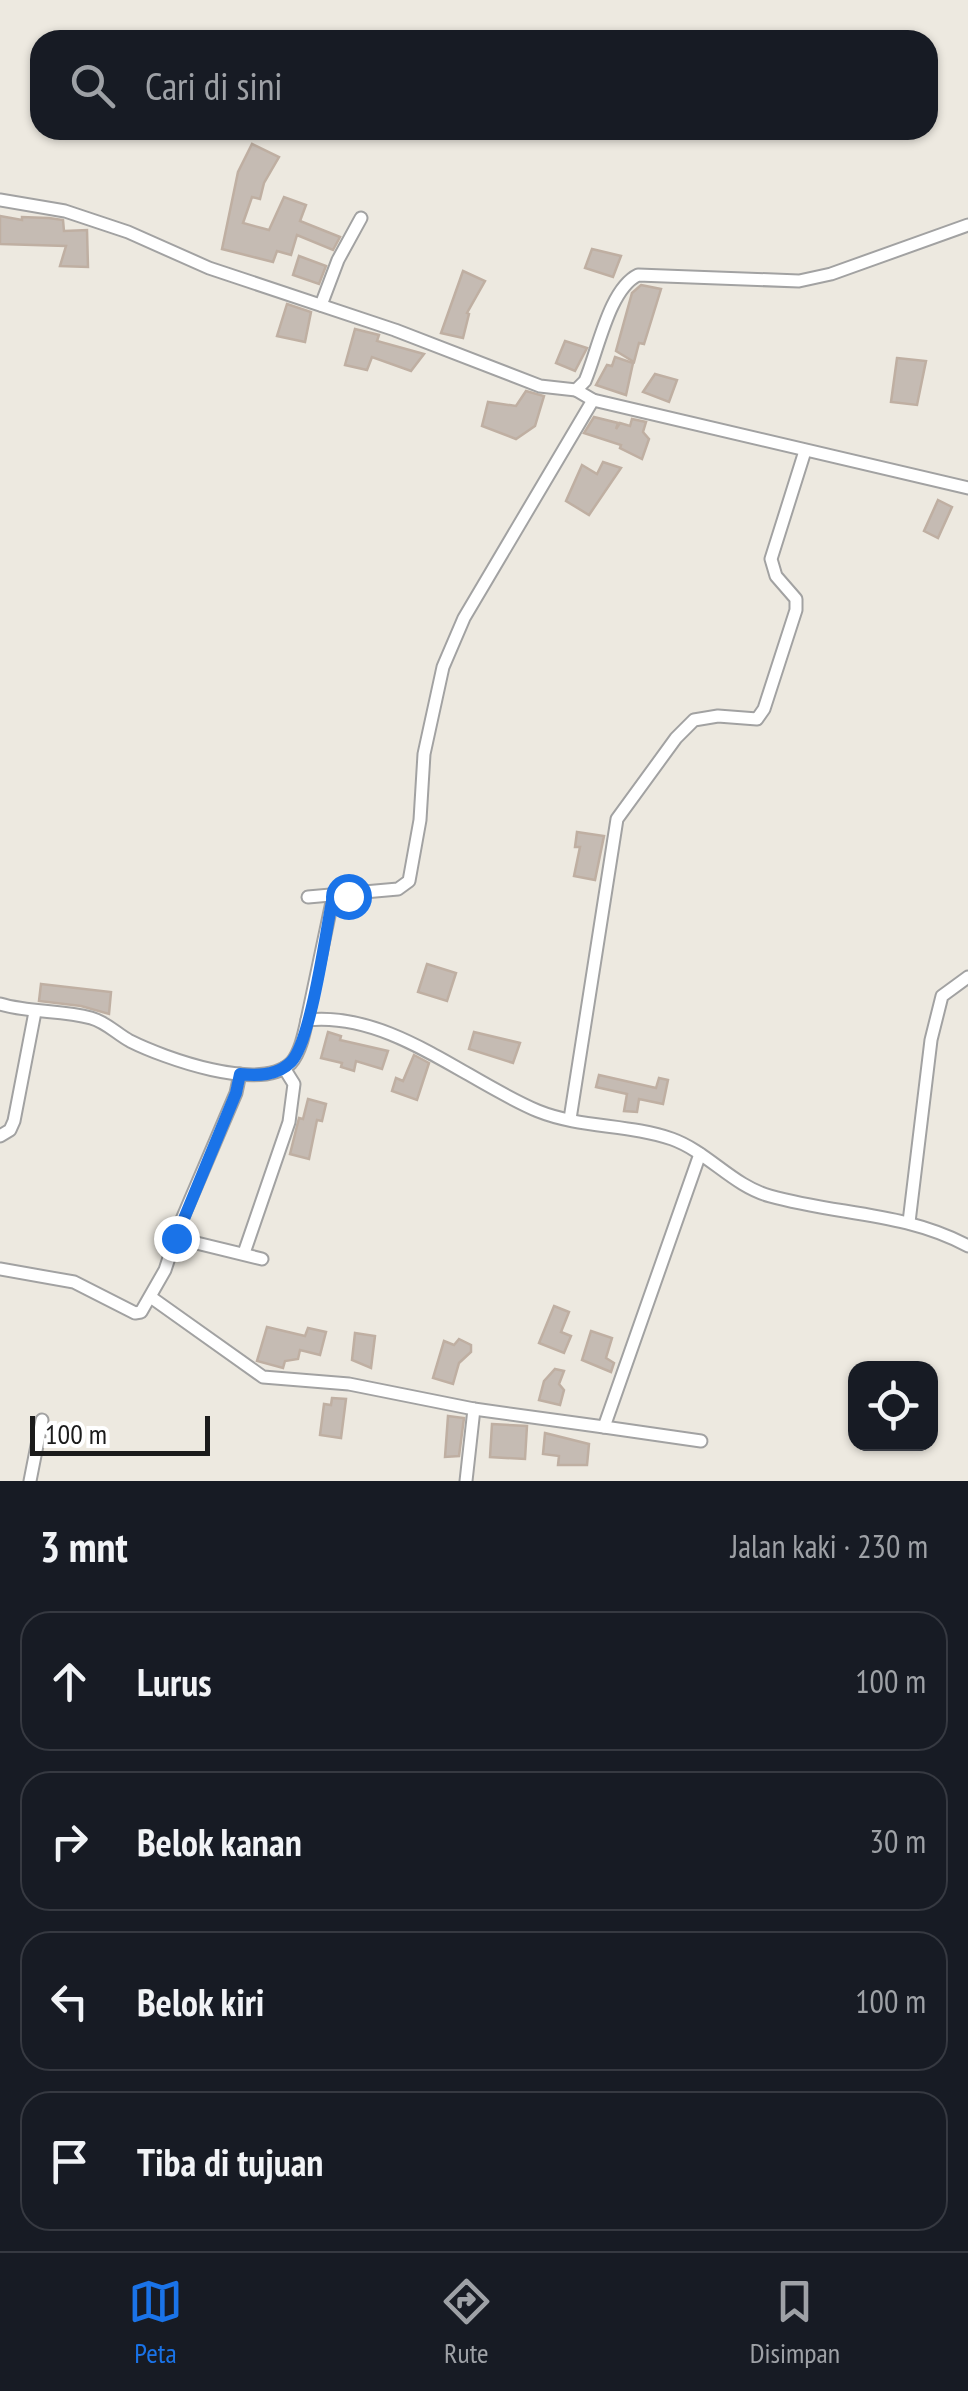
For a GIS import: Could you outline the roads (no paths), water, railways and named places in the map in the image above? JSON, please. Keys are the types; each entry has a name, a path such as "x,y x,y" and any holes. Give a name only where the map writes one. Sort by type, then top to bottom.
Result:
{"street":[{"path":"0,200 64,211 128,232 209,268 395,330 540,386 576,390 593,400 968,488"},
{"path":"321,306 338,260 361,218"},
{"path":"576,390 585,381 615,298 625,281 638,275 799,281 830,274 968,225"},
{"path":"308,898 398,890 410,882 420,820 424,754 442,668 464,618 593,400"},
{"path":"570,1120 617,819 676,738 694,720 718,716 757,719 764,709 796,610 796,598 776,576 771,559 805,451"},
{"path":"0,1004 90,1018 160,1054 238,1083 287,1071 307,1020 333,896"},
{"path":"909,1222 936,1019 942,996 968,977"},
{"path":"0,1136 10,1130 14,1120 35,1012"},
{"path":"307,1020 337,1021 388,1033 422,1047 540,1112 674,1140 754,1191 909,1222 968,1246"},
{"path":"244,1253 289,1122 294,1084 287,1071"},
{"path":"0,1269 74,1282 135,1313 146,1305 238,1083"},
{"path":"604,1427 700,1154"},
{"path":"176,1238 262,1258"},
{"path":"146,1305 263,1377 350,1384 474,1409 701,1442"},
{"path":"466,1481 474,1409"},
{"path":"30,1481 42,1420"}]}
